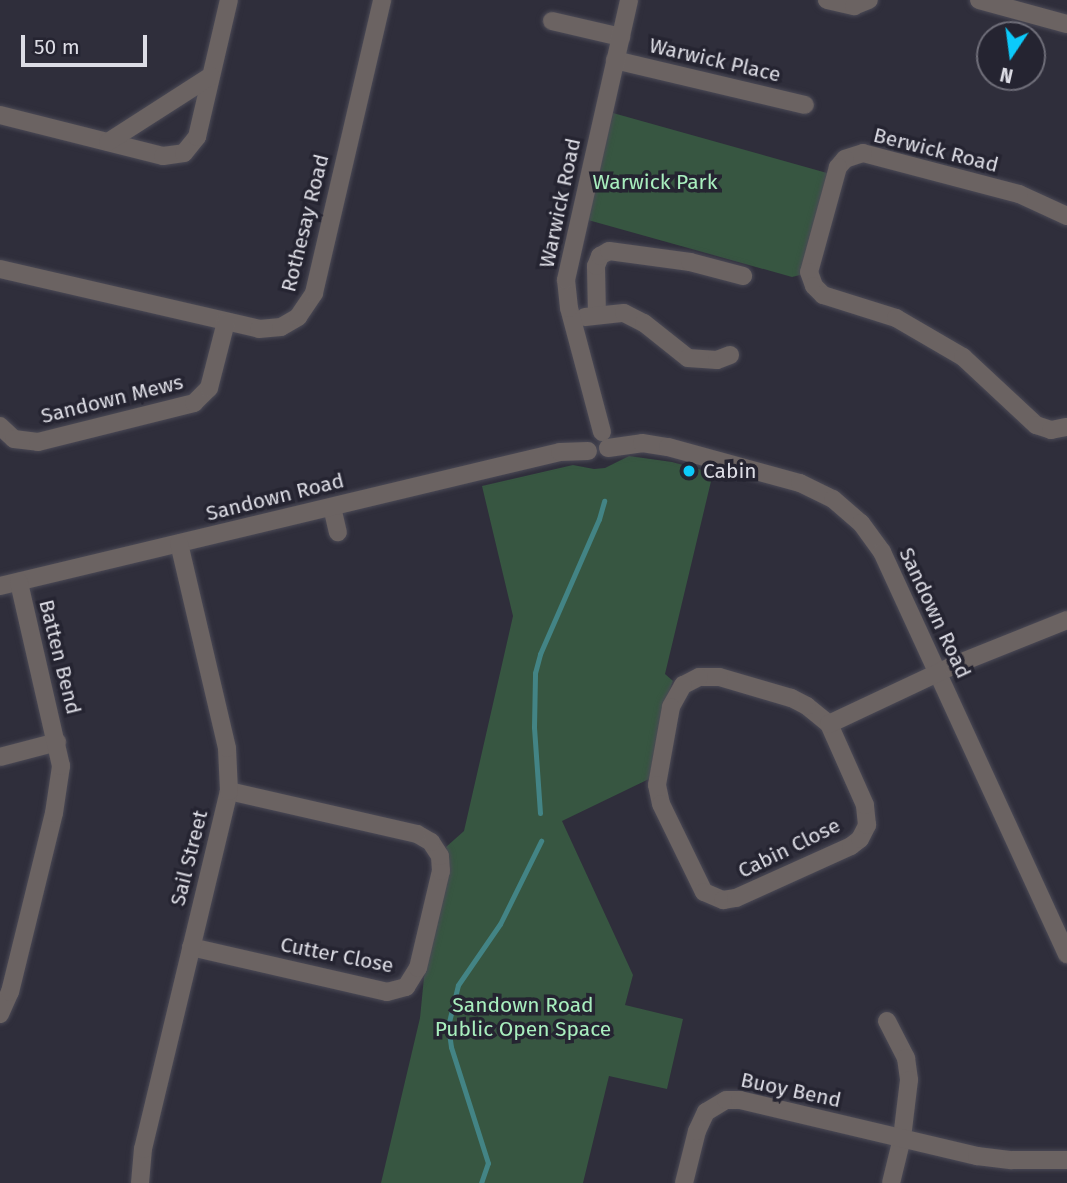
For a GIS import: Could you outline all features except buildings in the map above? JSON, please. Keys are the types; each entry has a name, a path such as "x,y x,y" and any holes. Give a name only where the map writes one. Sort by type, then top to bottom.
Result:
{"street":[{"path":"0,115 163,156 184,153 197,137 229,0"},
{"name":"Rothesay Road","path":"0,268 259,329 281,327 298,317 310,302 382,0"},
{"name":"Warwick Road","path":"597,437 566,293 568,260 629,0"},
{"path":"827,0 854,6 869,0"},
{"path":"979,0 1067,24"},
{"path":"552,21 621,37"},
{"name":"Warwick Place","path":"615,61 805,105"},
{"path":"108,142 211,76"},
{"name":"Berwick Road","path":"1067,216 1019,194 863,153 845,159 838,167 809,272 814,286 824,295 896,318 963,357 1036,425 1051,430 1067,427"},
{"path":"597,315 596,265 600,256 609,251 690,262 743,276"},
{"path":"572,320 624,313 688,358 703,360 730,355"},
{"name":"Sandown Mews","path":"0,426 14,439 37,442 188,406 199,400 209,388 226,322"},
{"name":"Sandown Road","path":"0,586 560,452 597,437 693,453 800,483 833,499 861,523 882,552 1067,955"},
{"path":"331,507 338,532"},
{"name":"Sail Street","path":"141,1183 143,1149 229,790 227,748 180,544"},
{"name":"Batten Bend","path":"0,1014 10,992 56,802 61,766 19,582"},
{"path":"829,724 938,673 1067,620"},
{"name":"Cabin Close","path":"699,677 719,677 791,698 807,706 829,724 865,805 867,825 860,839 851,846 736,898 723,900 704,892 661,804 657,785 671,708 683,685 699,677"},
{"name":"Batten Bend","path":"0,757 57,742"},
{"name":"Cutter Close","path":"191,947 387,992 406,987 418,968 441,871 440,856 431,842 417,834 229,790"},
{"path":"887,1021 908,1069 902,1138 891,1183"},
{"name":"Buoy Bend","path":"684,1183 697,1131 706,1112 726,1100 740,1100 989,1157 1067,1160"}],"green space":[{"name":"Warwick Park","path":"613,113 827,173 800,275 792,277 588,220"},
{"name":"Sandown Road Public Open Space","path":"629,456 672,462 713,473 665,674 673,681 662,710 649,779 562,821 633,975 625,1005 683,1019 667,1089 609,1076 583,1183 381,1183 420,1018 424,977 450,867 446,847 464,831 513,616 482,486 573,465 605,468"}],"waterway":[{"path":"540,813 534,727 535,673 540,654 599,519 604,501"},
{"path":"481,1183 488,1163 451,1047 448,1026 458,985 500,924 541,841"}],"place":[{"name":"Cabin","path":"689,471"}]}
